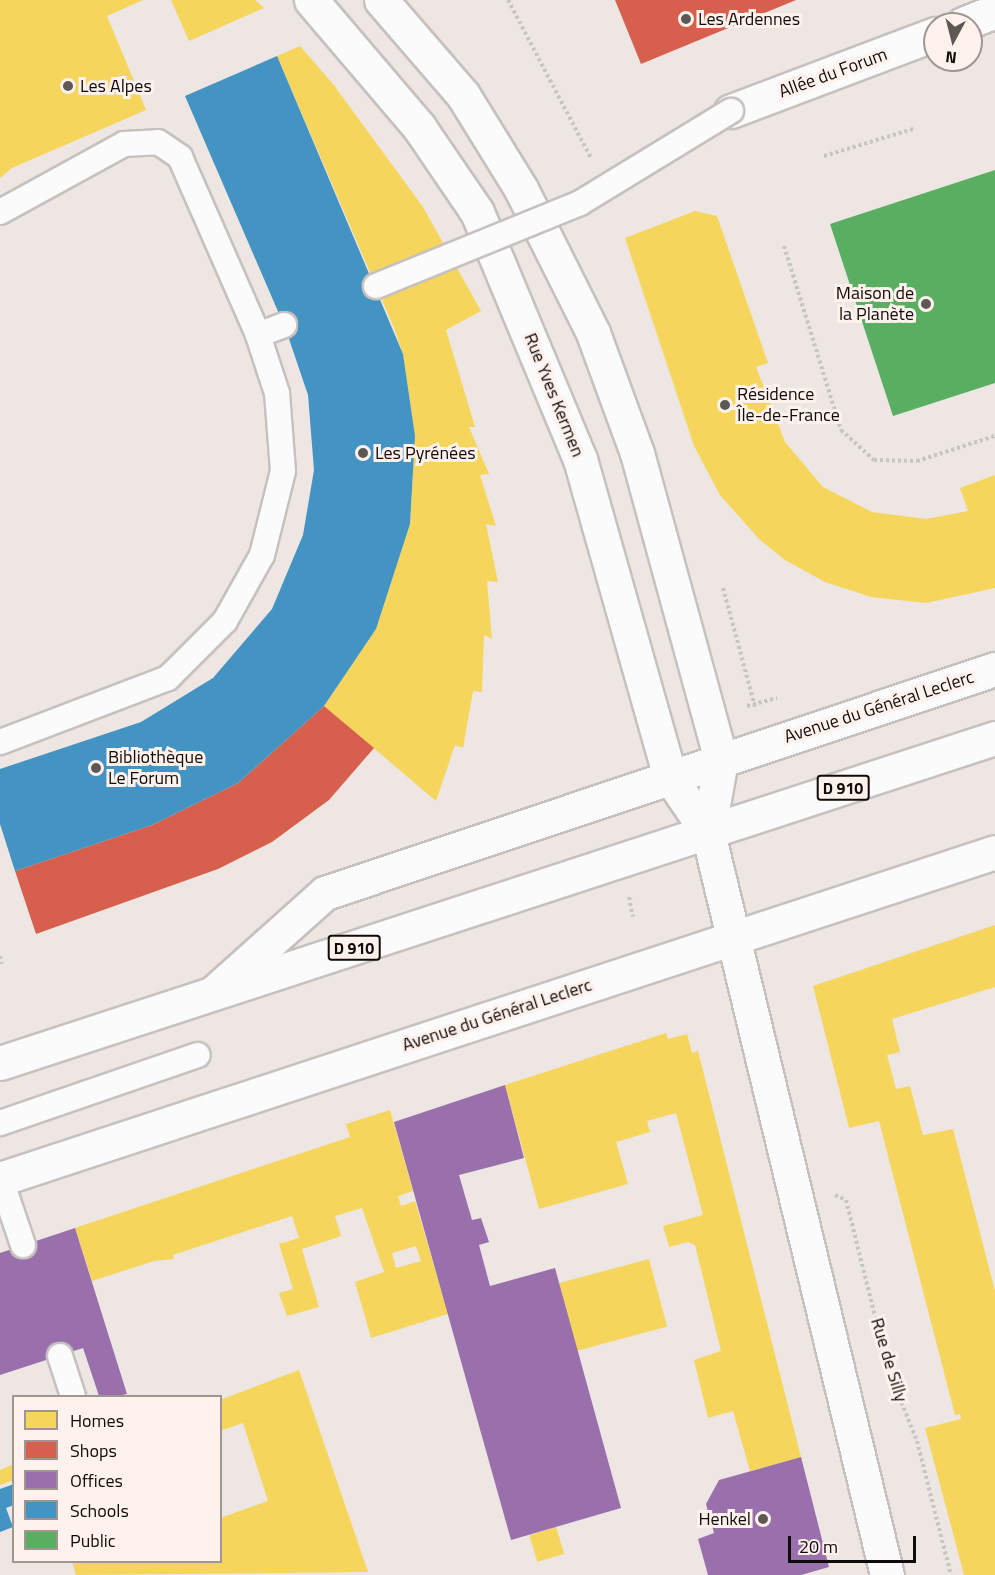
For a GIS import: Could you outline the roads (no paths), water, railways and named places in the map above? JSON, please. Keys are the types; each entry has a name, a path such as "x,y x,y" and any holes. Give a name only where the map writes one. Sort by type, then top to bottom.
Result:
{"street":[{"name":"Rue Yves Kermen","path":"311,0 419,127 477,212 580,459 670,777 708,834 736,938"},
{"name":"Rue Yves Kermen","path":"381,0 463,95 521,189 593,333 637,453 721,760 708,834"},
{"name":"Allée du Forum","path":"731,111 923,39"},
{"name":"Avenue du Général Leclerc","path":"213,993 325,893 995,669"},
{"name":"Avenue du Général Leclerc","path":"0,1062 708,834 995,738"},
{"name":"Avenue du Général Leclerc","path":"1,1178 995,852"},
{"path":"736,938 887,1575"}],"lane":[{"path":"376,286 580,203 606,185 731,111"},
{"path":"0,212 124,144 158,142 180,157 258,335 277,393 283,471 262,555 225,621 168,678 0,742"},
{"path":"258,335 284,325"},
{"path":"0,1123 198,1055"},
{"path":"1,1178 23,1245"},
{"path":"60,1356 73,1395"}],"place":[{"name":"Les Ardennes","path":"686,19"},
{"name":"Les Alpes","path":"68,86"},
{"name":"Maison de la Planète","path":"926,304"},
{"name":"Résidence Île-de-France","path":"725,405"},
{"name":"Les Pyrénées","path":"363,453"},
{"name":"Bibliothèque Le Forum","path":"96,768"},
{"name":"Henkel","path":"763,1519"}]}
